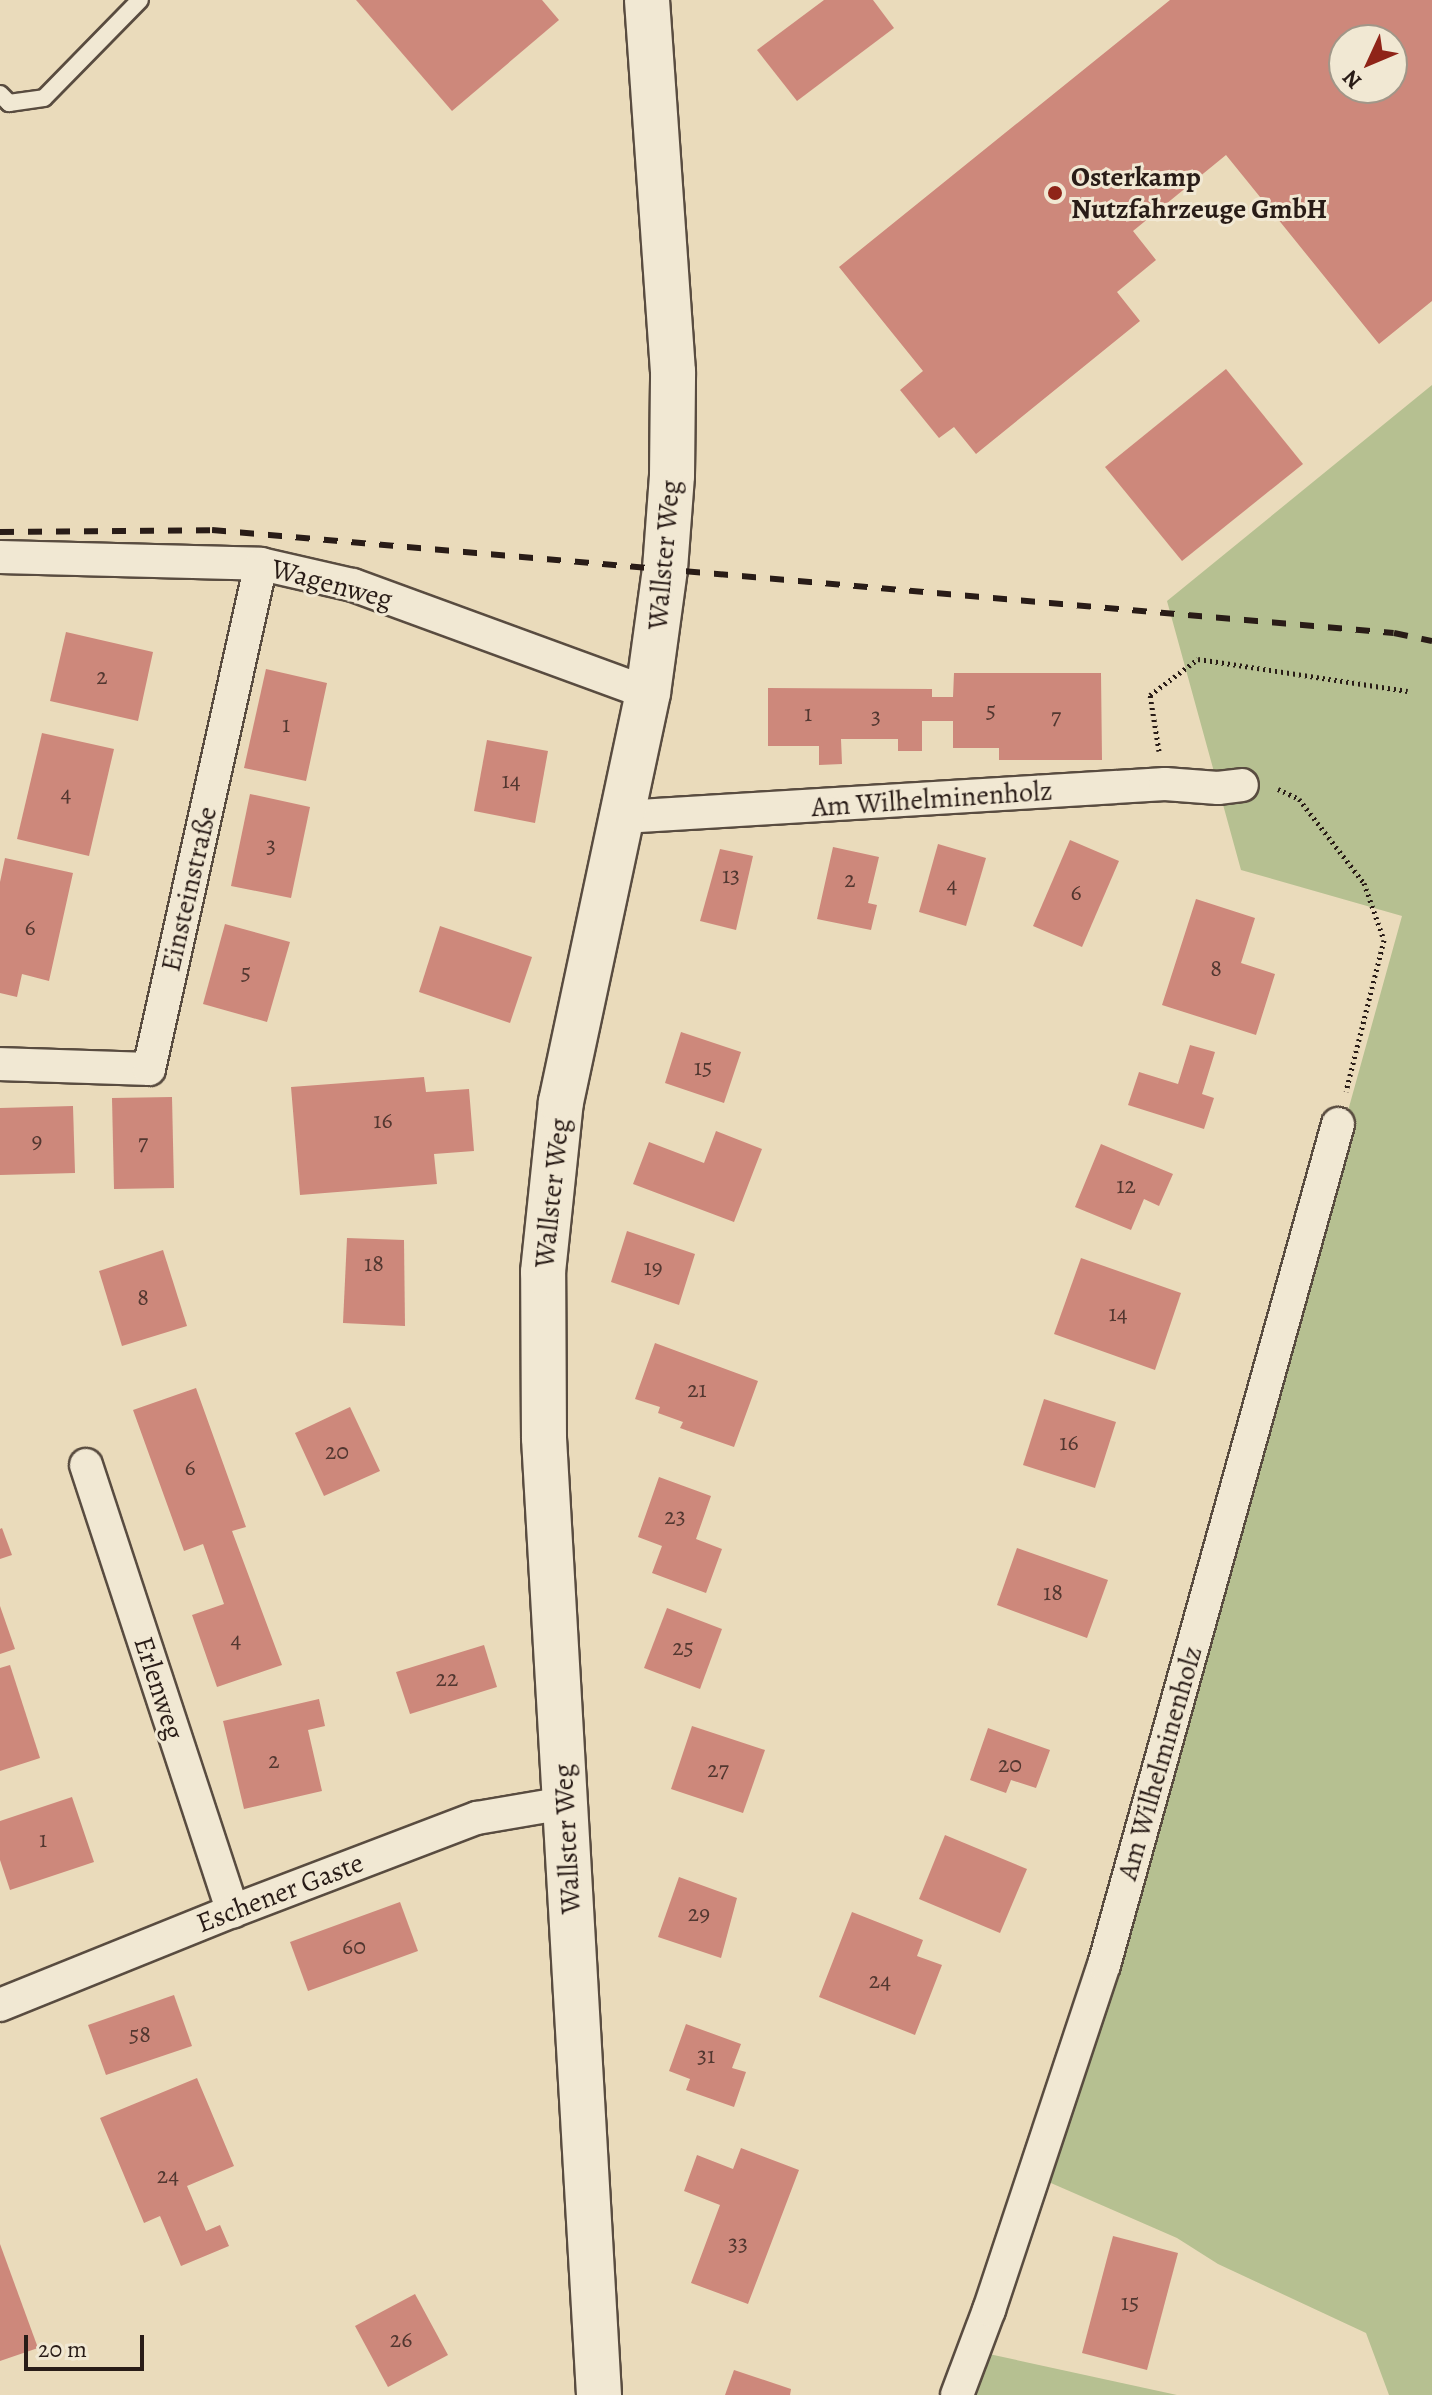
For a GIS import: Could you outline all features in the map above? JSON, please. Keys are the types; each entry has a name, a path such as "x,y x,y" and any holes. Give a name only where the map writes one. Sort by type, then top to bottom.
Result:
{"street":[{"name":"Wallster Weg","path":"599,2395 544,1438 543,1272 561,1102 648,693 665,569 672,475 673,372 647,0"},
{"name":"Wagenweg","path":"0,557 261,564 353,585 648,693"},
{"name":"Einsteinstraße","path":"0,1064 149,1069 261,564"},
{"name":"Am Wilhelminenholz","path":"623,817 1165,784 1218,788 1242,785"},
{"name":"Am Wilhelminenholz","path":"957,2395 989,2310 1104,1965 1338,1124"},
{"name":"Erlenweg","path":"86,1465 233,1911"},
{"name":"Eschener Gaste","path":"0,2005 233,1911 477,1818 565,1803"}],"lane":[{"path":"0,94 9,103 44,98 140,0"}],"path":[{"path":"1165,784 1150,695 1198,659 1408,691"},
{"path":"1242,785 1267,783 1299,799 1364,883 1384,940 1338,1124"}],"green space":[{"path":"1432,385 1432,2395 1389,2395 1366,2333 1218,2264 1177,2238 1044,2180 1219,1576 1402,916 1241,870 1167,601"},
{"path":"989,2354 1177,2395 972,2395"}],"building":[{"path":"356,0 542,0 559,20 452,111"},
{"path":"824,0 873,0 894,28 797,101 757,50"},
{"name":"Osterkamp Nutzfahrzeuge GmbH","path":"1170,0 1432,0 1432,301 1379,344 1226,155 1133,231 1156,260 1117,292 1140,321 976,454 954,427 939,438 900,390 923,371 839,267"},
{"path":"1226,369 1303,464 1182,561 1105,467"},
{"path":"66,632 153,652 138,721 50,701"},
{"path":"266,669 327,683 306,781 244,768"},
{"path":"954,673 1101,673 1102,760 999,760 999,748 953,748 953,721 922,721 922,751 898,751 898,739 841,739 842,764 819,765 819,746 768,746 768,688 932,689 932,697 953,697"},
{"path":"42,733 114,749 89,856 17,839"},
{"path":"487,740 548,751 535,823 474,811"},
{"path":"250,794 310,807 291,898 231,886"},
{"path":"1070,840 1119,861 1082,947 1033,926"},
{"path":"938,844 986,858 966,926 919,912"},
{"path":"833,847 879,857 868,903 877,905 871,930 817,919"},
{"path":"720,849 753,856 736,930 700,921"},
{"path":"5,858 73,873 49,981 22,974 17,997 0,993 0,882"},
{"path":"1196,899 1255,918 1241,963 1275,974 1256,1035 1162,1005"},
{"path":"225,924 290,942 267,1022 203,1004"},
{"path":"440,926 532,957 510,1023 419,992"},
{"path":"681,1032 741,1052 724,1103 665,1083"},
{"path":"1190,1045 1215,1052 1202,1094 1214,1098 1204,1129 1128,1105 1139,1072 1178,1084"},
{"path":"424,1077 426,1092 469,1089 474,1151 434,1154 437,1184 300,1195 291,1087"},
{"path":"172,1097 174,1188 114,1189 112,1098"},
{"path":"73,1106 75,1173 0,1175 0,1108"},
{"path":"716,1131 762,1149 734,1222 633,1184 649,1142 704,1163"},
{"path":"1101,1144 1173,1174 1159,1206 1144,1199 1131,1230 1075,1207"},
{"path":"627,1231 695,1254 679,1305 611,1282"},
{"path":"347,1238 404,1240 405,1326 343,1323"},
{"path":"163,1250 187,1326 122,1346 99,1271"},
{"path":"1081,1258 1181,1293 1155,1370 1054,1334"},
{"path":"655,1343 758,1381 734,1447 680,1428 683,1422 658,1413 660,1407 635,1399"},
{"path":"196,1388 246,1527 232,1531 282,1665 217,1687 192,1615 224,1604 203,1544 184,1551 133,1410"},
{"path":"1044,1399 1116,1422 1095,1488 1023,1465"},
{"path":"350,1407 380,1471 324,1496 295,1433"},
{"path":"659,1477 711,1496 696,1539 722,1549 706,1593 652,1573 662,1546 638,1537"},
{"path":"0,1529 12,1555 0,1559"},
{"path":"1017,1548 1108,1580 1087,1638 997,1605"},
{"path":"0,1606 15,1649 0,1654"},
{"path":"667,1608 722,1629 700,1689 644,1668"},
{"path":"484,1645 497,1687 410,1714 396,1672"},
{"path":"10,1665 40,1758 0,1771 0,1668"},
{"path":"319,1699 325,1726 308,1730 322,1791 244,1809 223,1721"},
{"path":"692,1726 765,1750 743,1813 671,1789"},
{"path":"988,1728 1050,1750 1036,1788 1011,1780 1006,1793 970,1780"},
{"path":"72,1797 94,1862 10,1890 0,1860 0,1821"},
{"path":"945,1835 1027,1869 1000,1933 919,1899"},
{"path":"679,1877 737,1898 721,1958 658,1937"},
{"path":"400,1902 418,1951 308,1991 290,1942"},
{"path":"852,1912 923,1940 917,1956 942,1965 915,2035 819,1997"},
{"path":"174,1995 192,2046 106,2075 88,2025"},
{"path":"686,2024 741,2044 732,2068 746,2072 734,2107 686,2090 690,2079 669,2071"},
{"path":"197,2078 234,2166 187,2186 206,2231 220,2225 229,2246 181,2266 160,2216 144,2223 100,2118"},
{"path":"741,2148 799,2170 748,2304 691,2283 720,2205 684,2191 697,2155 733,2169"},
{"path":"1113,2236 1178,2253 1147,2370 1082,2353"},
{"path":"0,2244 38,2348 0,2361"},
{"path":"415,2294 448,2355 388,2387 355,2326"},
{"path":"734,2370 791,2389 790,2395 725,2395"}],"railway":[{"path":"0,532 212,530 1394,633 1432,641"}],"place":[{"name":"Osterkamp Nutzfahrzeuge GmbH","path":"1055,193"}]}
